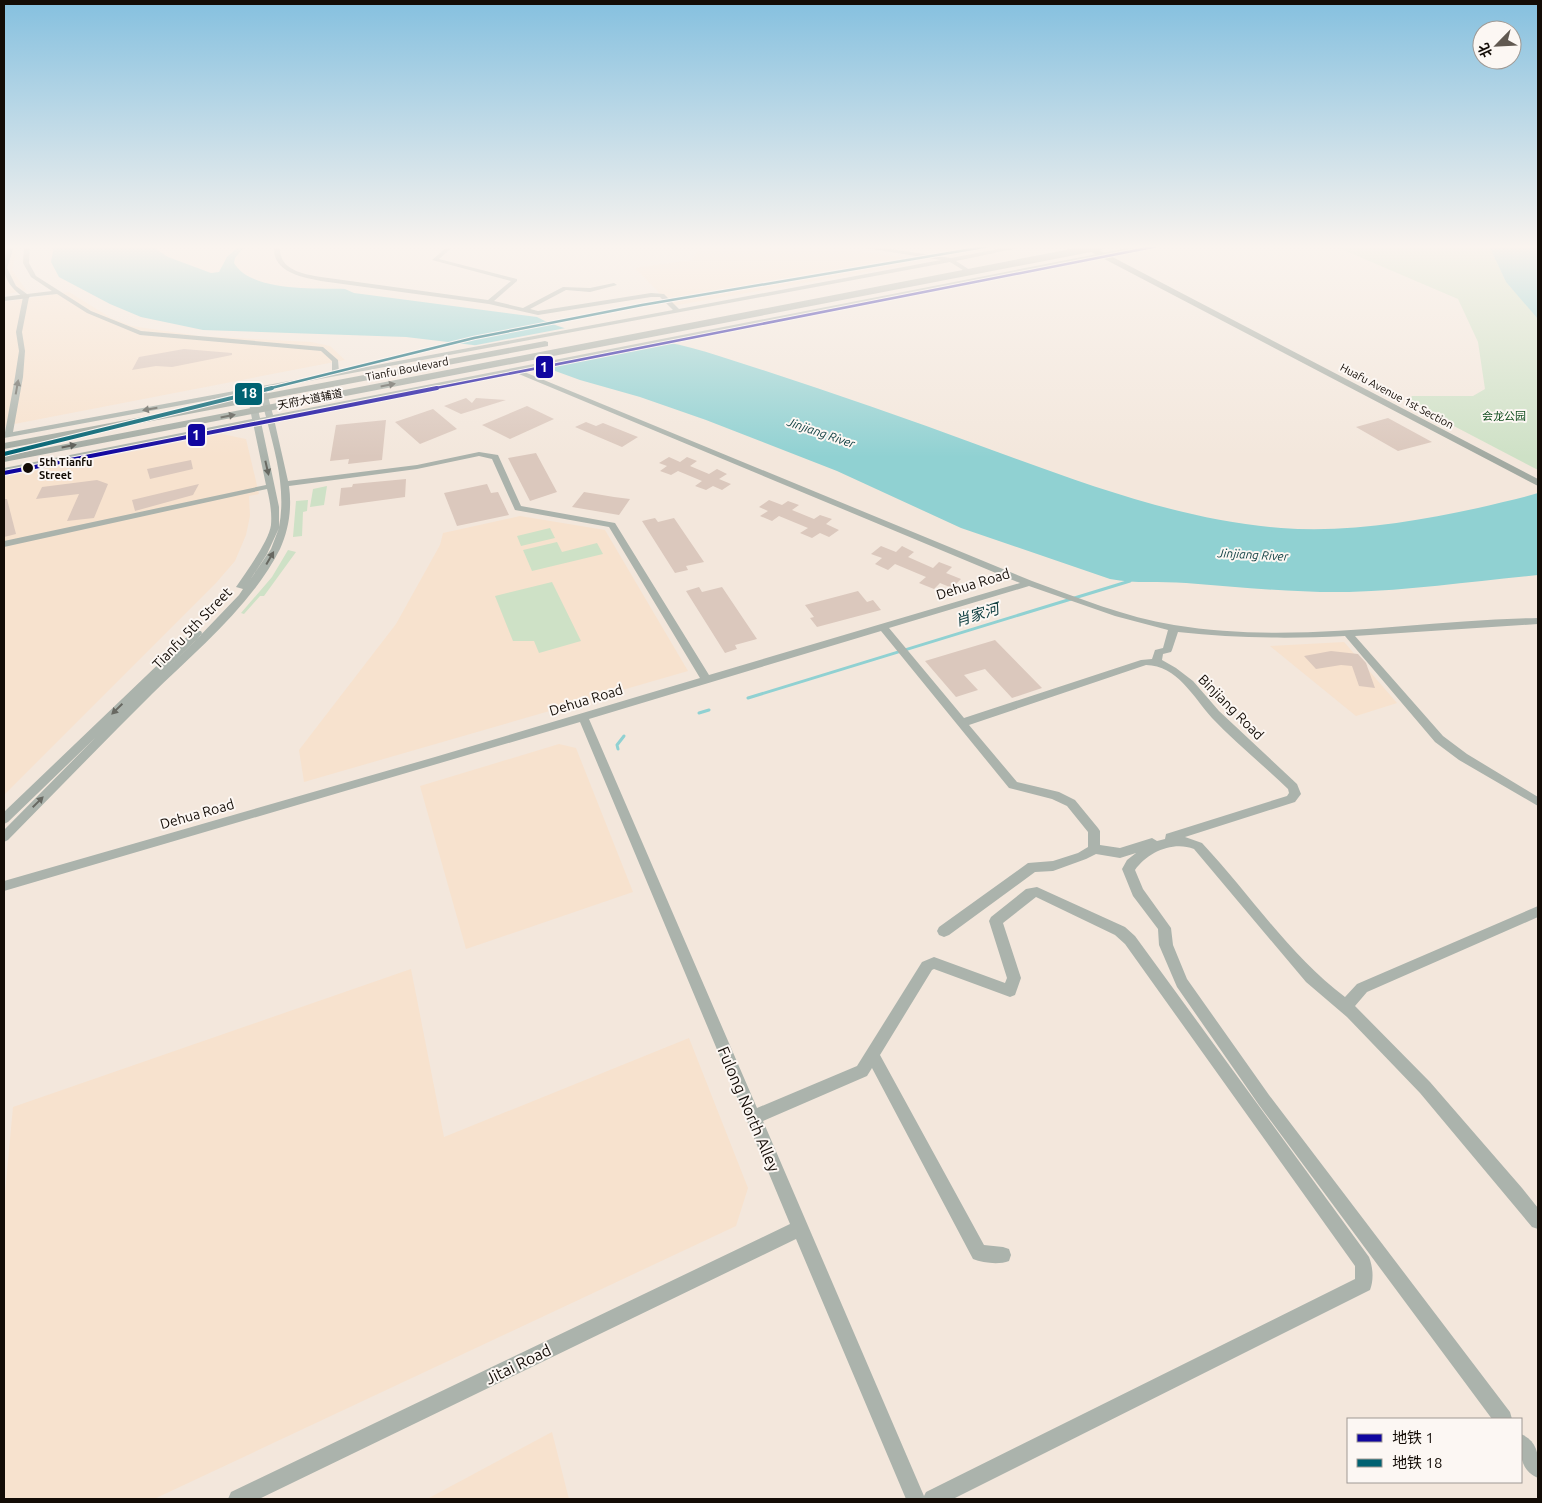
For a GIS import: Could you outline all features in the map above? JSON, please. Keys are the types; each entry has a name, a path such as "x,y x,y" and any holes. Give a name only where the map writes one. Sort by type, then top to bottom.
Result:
{"main road":[{"name":"Tianfu Boulevard","path":"4,446 251,395 485,356 697,316"},
{"name":"Tianfu Boulevard","path":"4,459 268,414 513,366 656,334 749,316"},
{"name":"Huafu Avenue 1st Section","path":"1224,316 1538,483"},
{"path":"1228,316 1538,475"}],"street":[{"path":"22,316 19,332 22,351 19,377 6,435 251,395"},
{"path":"100,316 140,332 195,340 323,349 334,360 336,374"},
{"name":"天府大道辅道","path":"263,393 336,374 649,316"},
{"path":"513,366 529,368 783,316"},
{"path":"513,366 1029,583"},
{"name":"Tianfu 5th Street","path":"4,837 221,620 263,570 277,546 284,525 285,484 263,393"},
{"name":"Tianfu 5th Street","path":"4,819 223,608 240,588 262,554 275,527 275,507 251,395"},
{"path":"4,470 255,416"},
{"path":"285,484 418,467 479,454 495,457 518,508 612,524 707,680"},
{"path":"4,544 271,486"},
{"name":"Dehua Road","path":"4,886 583,717 1029,583 1112,613 1174,628"},
{"path":"962,723 1145,662 1156,662 1159,652 1167,650 1170,646 1174,628 1257,636 1347,633 1483,622 1538,621"},
{"path":"883,627 1013,784 1055,796 1071,803 1094,831 1094,849 1082,856 1053,866 1032,867 944,931"},
{"path":"1347,633 1440,739 1463,757 1538,802"},
{"name":"Binjiang Road","path":"1094,849 1120,853 1291,799 1296,794 1293,787 1215,714 1208,703 1167,666 1156,662"},
{"name":"Fulong North Alley","path":"583,717 798,1229 916,1499"},
{"path":"1502,1418 1264,1100 1182,983 1166,945 1164,928 1138,892 1128,869 1133,860 1146,851 1181,841 1198,846 1274,938 1313,980 1346,1006 1424,1085 1502,1174 1538,1221"},
{"path":"862,1071 927,966 934,963 1010,991 1014,978 996,921 1031,892 1037,892 1120,931 1130,940 1363,1263 1364,1284 933,1499"},
{"path":"1346,1006 1362,988 1538,911"},
{"path":"872,1054 979,1253 1003,1255"},
{"path":"752,1118 862,1071 882,1073"},
{"name":"Jitai Road","path":"238,1499 798,1229"},
{"path":"1522,1445 1538,1468"}],"shaded area":[{"path":"4,316 108,316 132,326 199,336 311,342 330,346 345,360 4,426"},
{"path":"222,434 246,439 259,494 249,496 250,516 246,535 235,561 216,583 4,795 4,477"},
{"path":"520,516 605,530 688,671 304,782 299,750 396,624 440,545 443,533"},
{"path":"1344,642 1397,703 1356,716 1270,646"},
{"path":"559,744 576,748 633,892 466,949 420,786"},
{"path":"411,969 444,1137 689,1038 748,1188 736,1226 154,1499 4,1499 4,1204 13,1107"},
{"path":"552,1432 569,1499 427,1499"}],"green space":[{"name":"会龙公园","path":"1466,316 1536,316 1538,318 1538,470 1408,402 1412,396 1473,396 1485,389 1478,342"},
{"path":"327,486 324,505 310,507 313,489"},
{"path":"308,500 307,511 303,512 302,536 293,537 296,501"},
{"path":"550,528 555,538 521,546 517,536"},
{"path":"557,542 562,552 597,543 603,554 532,571 523,550"},
{"path":"288,550 296,552 264,596 260,596 244,614 241,613 272,577"},
{"path":"552,582 581,641 539,653 534,641 513,641 495,596"}],"water":[{"name":"Jinjiang River","path":"139,316 537,317 552,324 583,333 685,346 916,422 1128,497 1204,517 1242,524 1306,529 1355,528 1405,522 1454,513 1538,493 1538,575 1349,592 1288,591 1110,579 961,528 837,471 706,420 640,397 580,380 514,356 473,345 406,337 203,330"}],"pier":[{"path":"571,327 678,342 542,368 466,347"}],"building":[{"path":"184,349 232,353 232,355 172,367 156,366 132,370 139,357"},
{"path":"466,398 472,403 476,398 506,400 461,414 444,406"},
{"path":"527,406 554,419 510,439 482,425"},
{"path":"433,409 457,429 420,444 395,422"},
{"path":"1388,418 1432,442 1398,451 1356,427"},
{"path":"386,420 382,460 348,464 349,459 330,461 336,425"},
{"path":"586,422 596,426 603,423 638,437 622,447 575,427"},
{"path":"536,453 557,492 530,501 508,458"},
{"path":"669,457 680,462 687,457 697,461 690,466 709,474 717,469 727,474 719,479 731,484 722,490 713,486 706,490 695,486 702,481 678,471 671,475 660,471 667,466 659,463"},
{"path":"191,460 193,469 150,479 147,469"},
{"path":"406,479 405,497 339,506 341,488 352,487 353,484"},
{"path":"97,480 108,484 94,518 67,521 79,494 36,499 42,487"},
{"path":"199,484 193,495 135,511 132,500"},
{"path":"487,484 491,493 498,492 509,515 457,526 444,493"},
{"path":"584,492 630,499 619,515 572,507"},
{"path":"4,499 7,499 16,534 4,537"},
{"path":"769,500 782,505 788,501 799,505 792,510 814,519 820,515 832,519 826,524 839,530 829,537 820,533 812,538 800,533 808,528 779,516 772,521 760,516 768,511 759,507"},
{"path":"655,518 658,522 674,518 704,562 686,566 688,570 675,573 642,521"},
{"path":"881,546 896,552 902,546 914,552 908,557 933,568 939,562 952,567 946,573 961,579 952,588 940,583 934,589 919,583 926,577 895,564 888,570 875,564 882,558 871,554"},
{"path":"699,587 702,592 722,587 757,639 735,645 737,649 725,653 686,591"},
{"path":"858,591 867,602 873,600 881,610 817,627 810,618 814,617 805,605"},
{"path":"995,640 1042,688 1012,698 985,669 964,675 978,690 956,697 925,661"},
{"path":"1331,651 1358,654 1366,663 1375,688 1359,686 1352,666 1341,665 1316,669 1304,656"}],"waterway":[{"name":"肖家河","path":"748,698 1130,581"},
{"name":"肖家河","path":"699,713 709,710"},
{"name":"肖家河","path":"618,749 617,745 624,736"}],"metro line":[{"name":"18","path":"4,454 474,338 585,316"},
{"name":"1","path":"4,473 801,316"}],"place":[{"name":"5th Tianfu Street","path":"28,468"}]}
